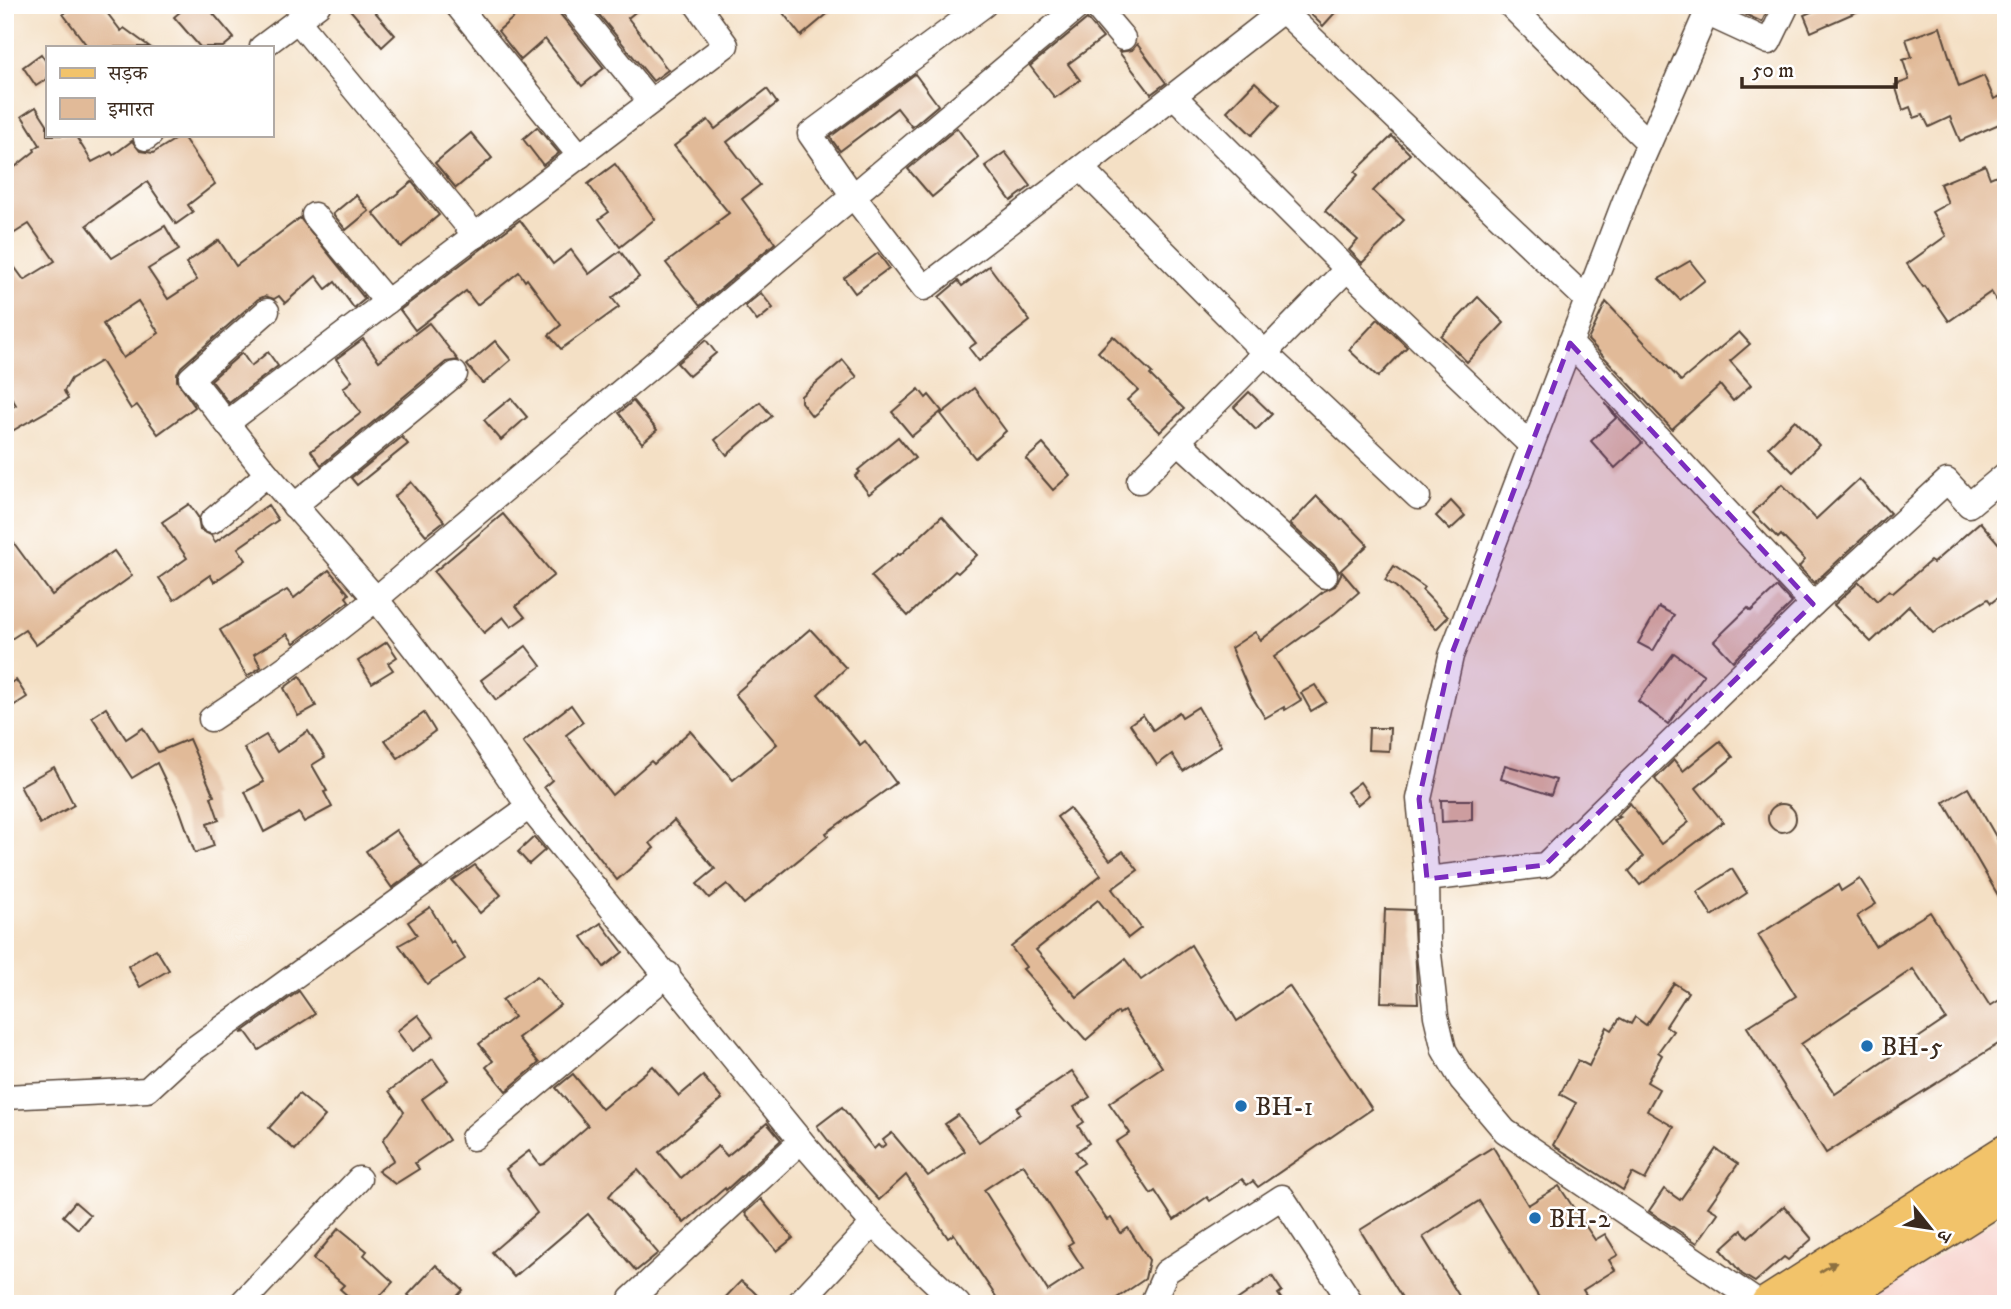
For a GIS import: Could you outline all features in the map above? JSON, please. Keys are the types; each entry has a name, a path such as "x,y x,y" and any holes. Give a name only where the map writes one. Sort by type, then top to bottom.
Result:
{"main road":[{"path":"1770,1304 2002,1175"},
{"path":"1827,1304 2002,1175"}],"street":[{"path":"263,46 318,5"},
{"path":"457,5 580,156"},
{"path":"572,5 650,101"},
{"path":"227,423 726,45 697,5"},
{"path":"984,5 810,134 853,197 924,288 1174,96 1279,8 1586,299"},
{"path":"211,719 273,678 377,600 431,551 1080,5"},
{"path":"1095,5 1122,38"},
{"path":"1510,5 1649,143"},
{"path":"1760,1304 1505,1131 1461,1079 1444,1050 1436,1016 1428,945 1427,879 1419,799 1451,656 1586,299 1649,143 1708,9 1769,42 1787,5"},
{"path":"298,20 476,236"},
{"path":"1174,96 1347,269 1531,445"},
{"path":"1081,169 1264,352 1419,497"},
{"path":"314,215 387,302"},
{"path":"1139,481 1347,269"},
{"path":"267,311 191,378 267,474 377,600 472,723 529,807 668,974 801,1141 873,1224 958,1304"},
{"path":"1570,343 1813,604"},
{"path":"294,506 455,374"},
{"path":"1179,442 1325,576"},
{"path":"212,521 267,474"},
{"path":"1427,879 1545,865 1813,604 1947,481 1969,505 2006,474"},
{"path":"5,1097 147,1090 184,1056 529,807"},
{"path":"473,1138 668,974"},
{"path":"631,1299 801,1141"},
{"path":"241,1304 359,1179"},
{"path":"1152,1304 1166,1272 1282,1197 1352,1304"},
{"path":"798,1304 873,1224"}],"highlighted area":[{"path":"1570,343 1813,604 1545,865 1427,879 1419,799 1451,656"}],"shaded area":[{"path":"2006,1213 2006,1304 1862,1304"}],"building":[{"path":"75,5 101,5 121,31 124,28 149,46 87,46 63,14"},
{"path":"188,5 206,5 234,38 224,46 199,46 174,17"},
{"path":"346,5 369,5 395,35 382,47"},
{"path":"528,5 557,5 560,14 604,68 582,86 545,39 521,60 498,31"},
{"path":"591,5 644,5 628,18 668,70 653,81"},
{"path":"777,5 838,5 801,36"},
{"path":"1301,5 1342,5 1323,26"},
{"path":"1725,5 1770,5 1762,22"},
{"path":"1827,5 1872,5 1811,32 1804,15"},
{"path":"1087,19 1103,38 1068,64 1080,80 1055,98 1030,66"},
{"path":"1940,27 1959,87 1984,76 1994,99 2006,94 2006,121 1960,141 1950,117 1929,127 1923,115 1914,118 1910,107 1903,110 1895,85 1909,80 1903,60 1912,57 1906,39"},
{"path":"1137,44 1166,83 1151,94 1119,52 1132,50"},
{"path":"41,54 46,62 46,80 36,86 23,67"},
{"path":"915,74 938,105 912,127 897,108 840,151 830,137"},
{"path":"1255,82 1280,105 1252,135 1227,111"},
{"path":"767,89 777,103 727,142 760,185 742,199 775,243 700,306 666,263 729,213 674,146 708,120 715,129"},
{"path":"36,107 46,122 46,136 76,136 92,162 111,152 113,155 132,141 140,151 153,153 183,136 215,184 188,205 193,212 176,224 147,182 87,225 112,258 165,226 179,250 148,269 168,299 197,280 186,263 219,240 236,266 300,218 365,299 354,308 335,282 326,289 316,276 285,303 279,296 274,299 265,296 258,299 181,367 177,381 195,407 158,434 137,405 131,409 101,361 71,379 64,391 68,399 5,435 5,412 16,405 5,387 5,254 24,280 55,261 29,224 5,239 5,175 40,145 22,116","holes":["138,301 159,333 123,358 103,324"]},
{"path":"537,127 559,153 543,165 523,139"},
{"path":"957,128 979,158 932,197 908,169"},
{"path":"471,133 492,158 456,188 435,163"},
{"path":"1392,136 1410,154 1373,191 1404,220 1362,263 1349,250 1358,240 1325,211 1358,175 1355,172"},
{"path":"1005,152 1031,186 1011,201 985,166"},
{"path":"615,164 655,219 620,247 599,219 609,212 588,184"},
{"path":"1985,165 1990,178 2006,171 2006,315 1991,292 1949,321 1907,264 1946,236 1932,212 1948,203 1940,184"},
{"path":"412,182 439,215 401,247 373,213"},
{"path":"356,195 369,211 346,230 333,214"},
{"path":"520,220 553,264 571,250 589,274 620,251 639,277 612,298 619,307 561,349 549,335 561,325 519,272 477,305 466,291 415,330 400,310"},
{"path":"878,253 889,268 855,293 844,278"},
{"path":"1690,261 1705,280 1680,300 1659,279"},
{"path":"989,266 1030,321 979,361 969,348 976,343 939,297 958,281 962,286"},
{"path":"761,293 773,308 757,321 745,306"},
{"path":"1478,297 1504,323 1467,362 1441,336"},
{"path":"1606,302 1681,381 1739,332 1750,344 1730,361 1751,385 1733,401 1720,385 1672,429 1588,340"},
{"path":"1378,319 1407,347 1378,377 1349,350"},
{"path":"429,323 458,360 446,362 321,465 311,451 361,413 343,388 352,381 336,359 363,339 379,361"},
{"path":"1113,336 1152,373 1150,375 1184,409 1160,432 1127,400 1138,390 1098,352"},
{"path":"706,340 716,353 689,376 677,363"},
{"path":"495,341 511,360 482,383 467,365"},
{"path":"268,352 278,366 229,403 211,380 242,353 251,366"},
{"path":"843,360 857,377 812,416 801,402 801,396"},
{"path":"974,388 1006,431 975,458 941,414"},
{"path":"919,389 926,398 929,395 942,411 912,436 892,412"},
{"path":"1249,392 1272,414 1256,430 1234,407"},
{"path":"511,398 527,417 501,440 484,420"},
{"path":"633,401 657,430 642,443 619,413"},
{"path":"760,402 772,416 727,455 715,440"},
{"path":"1605,403 1642,443 1615,468 1591,441 1616,418"},
{"path":"1795,420 1819,445 1793,472 1768,447"},
{"path":"402,437 408,444 357,485 351,478"},
{"path":"898,437 915,458 869,494 855,476 860,472 858,470"},
{"path":"1043,444 1070,475 1053,490 1026,459"},
{"path":"1859,479 1890,513 1814,583 1799,567 1805,560 1781,535 1778,538 1753,513 1782,484 1816,519"},
{"path":"411,482 444,521 426,535 394,497"},
{"path":"1317,496 1368,545 1339,572 1335,565 1290,524"},
{"path":"1451,501 1465,516 1450,530 1436,516"},
{"path":"189,504 198,517 200,530 211,535 215,542 268,505 278,520 238,548 246,560 214,582 210,575 174,600 159,578 187,558 162,522"},
{"path":"503,514 554,575 516,606 525,617 511,627 503,617 484,633 434,572"},
{"path":"942,516 977,555 958,573 955,571 908,616 871,576 900,555"},
{"path":"1980,522 2006,552 2006,591 1991,603 1988,599 1933,633 1909,606 1871,642 1834,605 1859,582 1877,601 1889,590 1893,593"},
{"path":"5,531 52,595 114,551 132,576 36,645 25,630 5,643"},
{"path":"1394,566 1424,587 1422,590 1448,617 1436,629 1396,587 1385,580"},
{"path":"329,570 349,594 346,597 349,601 294,643 287,634 254,654 261,667 247,676 220,630 287,590 294,598"},
{"path":"1342,572 1359,592 1335,613 1274,657 1301,700 1265,718 1251,695 1231,648 1255,632 1261,640 1324,591 1335,586"},
{"path":"1777,587 1792,603 1733,661 1714,641 1748,608 1751,611"},
{"path":"1659,607 1674,615 1653,651 1638,643"},
{"path":"810,629 846,668 818,694 860,745 865,741 896,783 826,833 828,836 744,904 727,884 709,898 697,884 715,869 674,820 650,843 654,848 617,880 544,787 552,780 523,742 571,705 583,722 566,735 612,795 651,761 654,764 690,731 733,780 777,744 735,694"},
{"path":"387,642 397,657 388,663 393,670 372,683 358,661"},
{"path":"526,646 541,666 496,700 481,680"},
{"path":"1674,653 1704,675 1668,724 1638,701"},
{"path":"300,676 316,706 298,716 284,688"},
{"path":"16,680 27,697 5,711 5,686"},
{"path":"1315,685 1326,702 1311,711 1301,693"},
{"path":"1198,707 1221,746 1183,771 1172,754 1157,765 1130,724 1143,715 1153,730 1179,712 1182,717"},
{"path":"106,708 126,739 143,728 158,752 189,739 214,796 211,797 219,820 207,824 214,846 195,853 180,811 157,763 132,778 92,717"},
{"path":"424,713 435,731 398,758 385,740"},
{"path":"1369,728 1390,728 1389,751 1368,750"},
{"path":"308,731 325,757 312,765 327,791 324,792 332,807 304,822 299,813 264,832 245,792 264,782 244,748 266,735 277,752"},
{"path":"1720,741 1733,757 1696,788 1723,822 1640,885 1629,871 1643,857 1613,820 1620,817 1617,816 1630,803 1661,844 1689,822 1655,779 1674,760 1683,771"},
{"path":"1505,765 1556,780 1551,795 1501,779"},
{"path":"54,767 74,805 40,824 20,786"},
{"path":"1360,782 1369,795 1357,805 1347,792"},
{"path":"1968,788 2006,854 2006,909 1944,802"},
{"path":"1441,800 1472,800 1472,820 1442,822"},
{"path":"1782,804 1792,808 1796,818 1792,828 1782,832 1772,828 1768,818 1772,808"},
{"name":"BH-1","path":"1069,808 1110,860 1123,851 1138,870 1112,889 1141,928 1128,938 1098,900 1036,950 1077,997 1125,959 1141,980 1191,945 1237,1021 1289,986 1372,1109 1258,1187 1253,1181 1247,1185 1242,1179 1210,1201 1207,1197 1174,1220 1155,1191 1151,1194 1116,1142 1130,1133 1109,1103 1162,1067 1124,1011 1119,1014 1118,1012 1086,1040 1023,969 1026,967 1011,947 1101,875 1057,817"},
{"path":"396,830 422,866 392,888 366,851"},
{"path":"534,837 545,850 529,864 518,852"},
{"path":"475,865 501,895 480,913 452,881"},
{"path":"1732,869 1747,893 1712,916 1697,892"},
{"path":"1860,879 1876,904 1857,916 1875,946 1930,912 1990,1006 2006,996 2006,1039 1826,1153 1747,1027 1796,996 1758,935 1838,885 1841,891","holes":["1913,969 1946,1019 1835,1094 1801,1044"]},
{"path":"430,907 451,943 453,941 465,959 427,984 399,945 417,935 408,922"},
{"path":"1385,909 1413,910 1418,1003 1381,1002"},
{"path":"601,923 623,952 604,967 582,937"},
{"path":"156,949 169,970 140,987 128,966"},
{"path":"537,976 560,1005 518,1038 539,1063 506,1091 486,1067 493,1061 479,1044 514,1017 502,1000"},
{"path":"1674,983 1688,992 1666,1026 1673,1031 1658,1052 1662,1055 1647,1082 1659,1089 1647,1111 1674,1127 1645,1180 1632,1173 1623,1190 1553,1145 1576,1103 1560,1094 1578,1060 1589,1066 1607,1027 1612,1030 1620,1018 1631,1024 1635,1017 1646,1025"},
{"path":"299,991 315,1014 259,1050 246,1032 241,1033"},
{"path":"418,1015 434,1036 412,1051 397,1031"},
{"path":"433,1059 448,1080 422,1099 449,1140 415,1163 419,1169 395,1184 378,1171 394,1160 383,1140 404,1112 389,1091"},
{"path":"653,1066 679,1096 703,1076 722,1099 659,1152 681,1178 718,1146 727,1156 767,1123 781,1140 726,1190 725,1188 684,1223 638,1170 614,1190 609,1196 658,1253 636,1271 588,1214 514,1277 492,1252 537,1213 506,1169 529,1151 540,1165 544,1164 588,1126 556,1088 573,1074 602,1109"},
{"path":"1072,1071 1090,1097 1074,1107 1084,1122 1078,1126 1089,1143 1076,1152 1084,1163 1073,1170 1107,1220 1111,1218 1121,1233 1128,1228 1149,1260 1145,1279 1108,1304 1001,1304 954,1234 948,1238 906,1175 879,1200 817,1126 842,1107 874,1149 878,1145 881,1148 886,1144 883,1140 892,1133 928,1176 965,1151 945,1124 958,1115 979,1142 1020,1114 1017,1108","holes":["1023,1164 1073,1242 1068,1245 1083,1268 1048,1291 984,1190"]},
{"path":"299,1094 325,1116 295,1150 269,1128"},
{"name":"BH-2","path":"1493,1147 1528,1205 1559,1186 1595,1240 1605,1234 1618,1255 1609,1260 1615,1270 1583,1290 1592,1304 1543,1304 1479,1201 1423,1237 1464,1304 1406,1304 1360,1230"},
{"path":"1716,1149 1738,1164 1708,1207 1718,1213 1697,1243 1649,1211 1664,1189 1680,1200"},
{"path":"761,1199 793,1238 777,1251 745,1213"},
{"path":"75,1202 90,1215 78,1229 63,1216"},
{"path":"1784,1206 1812,1239 1788,1260 1784,1257 1755,1282 1742,1274 1721,1249 1742,1230 1748,1237"},
{"path":"339,1228 367,1251 364,1255 393,1282 373,1304 357,1304 340,1289 344,1285 313,1259"},
{"path":"436,1265 463,1290 450,1304 418,1304 408,1295"},
{"path":"1272,1276 1282,1291 1278,1294 1285,1304 1231,1304"},
{"path":"741,1281 752,1290 766,1304 719,1304"}],"place":[{"name":"BH-5","path":"1867,1046"},
{"name":"BH-1","path":"1241,1106"},
{"name":"BH-2","path":"1535,1218"}]}
